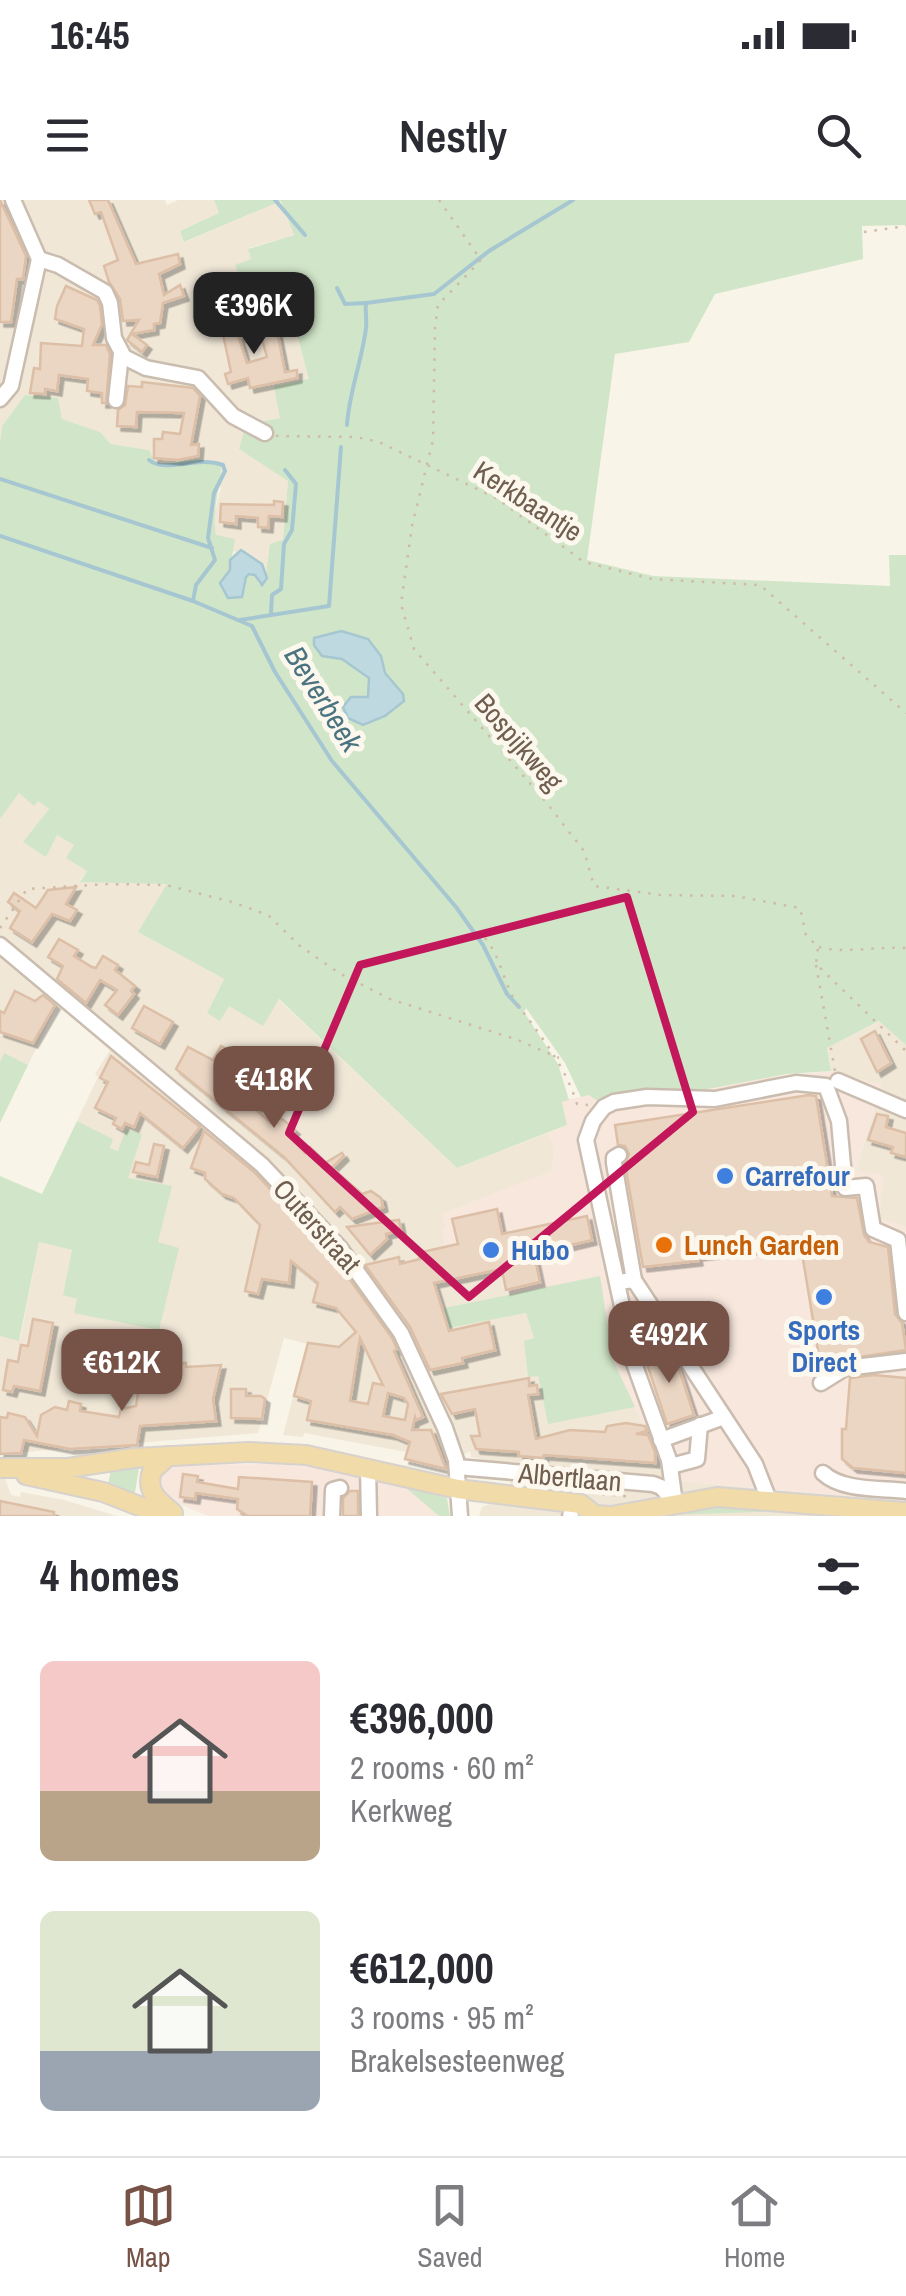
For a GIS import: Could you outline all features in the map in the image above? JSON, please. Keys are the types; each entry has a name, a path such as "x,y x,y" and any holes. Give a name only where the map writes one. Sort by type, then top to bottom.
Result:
{"main road":[{"name":"Albertlaan","path":"0,1469 68,1468 168,1456 278,1452 306,1454 458,1489 581,1504 595,1515 610,1516 717,1497 906,1512"},
{"path":"168,1456 152,1471 150,1488 154,1497 176,1516"},
{"path":"0,1469 103,1492 165,1516"}],"street":[{"path":"0,399 12,386 39,258 13,200"},
{"path":"39,258 94,282 108,296 114,338 121,354 116,400"},
{"path":"121,354 146,368 198,378 233,416 265,433"},
{"name":"Outerstraat","path":"0,945 262,1165 340,1248 401,1333 445,1428 457,1467 460,1516"},
{"path":"838,1080 906,1110"},
{"path":"770,1500 755,1464 626,1281 586,1140 594,1120 614,1102 646,1096 715,1099 796,1083 826,1086 839,1121 845,1188 866,1186 873,1229 898,1240 906,1312"},
{"path":"619,1155 614,1164 635,1366 671,1466 675,1503"},
{"path":"822,1383 845,1368 906,1361"},
{"path":"661,1440 724,1417"},
{"path":"671,1466 696,1459 700,1425"},
{"name":"Albertlaan","path":"457,1467 654,1484 675,1503"},
{"path":"368,1468 369,1509"},
{"path":"822,1472 843,1484 906,1491"},
{"path":"332,1516 332,1490 362,1488 369,1509"}],"path":[{"name":"Bospijkweg","path":"439,200 480,257 438,305 433,440 412,526 401,604 407,630 428,669 546,802 584,851 594,886 662,895 735,896 800,908 806,935 818,947"},
{"path":"864,232 906,226"},
{"name":"Kerkbaantje","path":"265,433 288,438 364,438 429,464 496,498 584,562 652,579 760,585 906,713"},
{"path":"0,928 27,890 108,884 166,885 268,915 300,946 339,973 390,999 518,1040 559,1058"},
{"path":"485,938 496,951 515,1000 559,1058 577,1104 604,1107"},
{"path":"838,1080 816,964 818,947 831,951 877,946 906,948"},
{"path":"816,964 906,1051"}],"highlighted area":[{"path":"627,897 693,1112 469,1297 289,1133 360,965"}],"shaded area":[{"path":"0,200 165,200 167,205 178,200 214,200 219,213 180,231 185,242 281,201 294,235 249,248 252,259 242,276 279,325 297,334 308,376 280,418 259,422 239,448 288,481 283,540 267,578 262,564 241,550 233,555 235,552 216,535 213,518 221,488 198,459 156,465 149,450 111,444 100,432 62,419 58,398 25,395 2,426 0,442"},
{"path":"19,793 34,805 38,800 49,809 24,842 57,835 75,845 87,871 80,880 168,884 138,932 224,979 207,1013 278,999 457,1168 548,1133 555,1149 551,1172 442,1214 445,1247 419,1253 426,1284 502,1269 507,1295 445,1308 449,1327 526,1313 534,1338 525,1342 528,1377 538,1375 548,1423 635,1407 668,1480 906,1502 906,1516 479,1516 482,1507 490,1504 509,1505 511,1465 471,1457 470,1451 444,1468 405,1459 406,1452 304,1433 303,1437 283,1435 307,1344 284,1338 258,1433 0,1454 0,1336 20,1340 39,1242 72,1250 64,1295 78,1299 158,1242 119,1151 110,1148 113,1139 77,1121 98,1077 95,1074 118,1037 65,990 28,1065 4,1054 0,1062 0,819"},
{"path":"880,1021 906,1045 906,1227 880,1219 856,1171 881,1085 831,1071 827,1048"},
{"path":"831,1071 881,1085 856,1170 883,1175 880,1219 906,1227 906,1502 668,1480 613,1360 599,1277 507,1295 502,1269 425,1284 418,1253 445,1247 442,1229 446,1227 441,1214 551,1171 555,1149 548,1133 567,1125 562,1101"},
{"path":"275,1464 320,1468 405,1487 439,1516 208,1516 168,1499 158,1485 160,1474 171,1465"},
{"path":"0,1465 11,1495 20,1497 21,1492 64,1500 117,1516 0,1516"}],"green space":[{"path":"214,200 906,200 906,225 862,226 863,259 715,294 689,342 615,354 587,560 653,576 890,586 889,555 906,555 906,1045 879,1021 827,1048 831,1071 787,1074 608,1108 589,1095 581,1097 565,1063 526,1008 524,1012 558,1064 569,1100 562,1102 567,1125 457,1168 279,999 263,1026 229,1006 220,1021 207,1013 224,979 138,932 167,884 80,882 87,871 66,858 74,845 57,835 46,857 23,842 49,809 38,801 34,806 19,793 0,819 0,442 2,426 25,395 58,398 62,419 100,432 111,444 149,450 157,465 198,459 221,463 216,535 235,539 230,570 224,577 245,591 250,574 255,575 259,584 265,583 270,544 283,540 288,481 239,449 244,431 259,422 280,418 274,386 308,376 297,334 284,338 279,325 259,330 235,265 251,259 248,249 294,235 281,201 184,242 180,231 219,213"},
{"path":"4,1053 28,1065 0,1123 0,1062"},
{"path":"77,1121 113,1139 110,1148 118,1151 126,1129 142,1134 128,1178 172,1186 158,1242 179,1248 159,1330 74,1313 77,1299 63,1295 72,1250 39,1242 19,1341 0,1336 0,1176 42,1194"},
{"path":"600,1276 613,1360 635,1407 548,1424 538,1376 528,1377 524,1341 534,1338 526,1313 449,1328 444,1308"},
{"path":"140,1462 134,1498 107,1489 112,1465"},
{"path":"405,1487 447,1498 450,1516 439,1516"},
{"path":"722,1502 783,1507 782,1511 638,1516"}],"water":[{"path":"241,550 262,564 267,578 262,585 255,575 249,574 242,597 228,598 220,583 230,570 230,560"},
{"path":"341,631 368,639 381,656 385,673 403,694 404,701 385,716 363,725 348,718 343,707 351,697 368,697 369,678 342,659 322,656 314,645 314,638"}],"building":[{"path":"0,200 26,256 23,279 17,279 11,322 0,322"},
{"path":"89,200 108,200 136,264 178,254 180,264 159,274 164,295 180,285 184,296 163,303 160,323 154,324 154,330 132,334 147,345 142,352 127,340 139,320 123,321 120,299 104,266 118,260 101,212 95,214"},
{"path":"66,286 97,300 100,306 102,324 93,345 106,345 110,354 106,403 102,403 102,393 87,391 88,379 59,375 57,391 30,393 34,368 40,369 41,343 82,346 84,329 55,319"},
{"path":"246,317 251,334 239,338 247,363 267,357 261,336 277,331 285,372 297,370 297,378 250,388 248,378 228,384 225,374 231,372 221,325"},
{"path":"142,382 193,388 200,396 191,445 199,444 198,456 178,460 154,458 154,439 162,439 163,432 180,434 184,413 137,412 136,427 117,426 118,410 125,405 128,386 142,387"},
{"path":"274,501 283,502 282,517 269,516 268,528 258,527 258,518 236,516 236,524 220,522 221,504 274,505"},
{"path":"76,887 66,904 77,910 70,921 52,914 32,942 10,928 20,911 8,902 14,893 36,908 48,890"},
{"path":"59,939 78,950 74,956 92,967 96,968 103,956 118,965 115,970 135,986 131,991 134,994 118,1015 105,1005 117,990 100,980 86,1003 57,979 63,966 48,957"},
{"path":"15,991 35,1001 43,995 55,1005 33,1043 0,1032 0,1011 4,1013"},
{"path":"144,1006 173,1022 160,1044 132,1028"},
{"path":"875,1031 891,1063 877,1072 861,1039"},
{"path":"221,1046 232,1052 225,1064 255,1085 250,1097 258,1105 255,1109 271,1123 277,1116 286,1122 295,1130 293,1140 305,1153 310,1147 325,1163 342,1153 344,1156 332,1168 362,1194 371,1191 381,1198 383,1207 352,1219 340,1207 335,1212 284,1157 176,1069 188,1047 213,1060"},
{"path":"111,1056 200,1127 183,1148 140,1113 134,1127 125,1123 122,1129 113,1124 116,1118 95,1108 108,1082 100,1078"},
{"name":"Carrefour","path":"816,1096 832,1196 857,1198 864,1235 869,1242 888,1247 895,1314 902,1323 906,1350 820,1363 802,1253 787,1241 767,1248 697,1256 698,1261 643,1267 625,1164 629,1154 625,1146 618,1145 615,1125"},
{"path":"877,1114 888,1116 886,1127 906,1133 906,1157 891,1153 893,1147 868,1140"},
{"path":"204,1131 254,1172 332,1255 392,1338 423,1417 415,1417 412,1430 431,1430 446,1469 405,1459 410,1442 393,1435 307,1420 311,1401 294,1396 308,1343 339,1347 356,1332 336,1308 313,1302 318,1283 291,1261 289,1283 262,1279 258,1294 245,1291 260,1225 234,1198 222,1194 205,1179 205,1173 191,1168","holes":["360,1338 383,1385 373,1383 368,1404 350,1401","388,1393 404,1398 408,1404 405,1420 383,1416"]},
{"path":"154,1144 164,1146 157,1177 133,1172 136,1162 149,1165"},
{"path":"497,1209 502,1234 587,1216 592,1240 534,1254 540,1282 506,1290 502,1269 434,1283 449,1331 489,1322 495,1350 462,1358 463,1363 430,1370 410,1327 365,1265 399,1257 400,1264 420,1259 418,1253 458,1244 452,1219"},
{"path":"399,1220 401,1230 386,1234 387,1239 370,1255 347,1227"},
{"path":"33,1319 53,1323 40,1391 14,1386 12,1392 3,1390 8,1360 18,1362 21,1345 28,1346"},
{"path":"666,1348 678,1366 694,1415 667,1424 644,1355"},
{"path":"186,1363 186,1367 221,1365 213,1399 216,1421 140,1426 137,1445 70,1449 24,1440 21,1453 0,1454 0,1417 7,1418 8,1413 25,1417 37,1436 41,1415 55,1407 67,1410 69,1401 81,1404 80,1411 119,1417 121,1409 136,1406 141,1375 165,1379 168,1365"},
{"path":"529,1378 529,1386 537,1385 538,1394 528,1395 536,1439 570,1430 605,1432 607,1426 626,1423 645,1426 647,1431 636,1434 648,1435 655,1463 544,1455 543,1458 476,1449 471,1436 480,1436 475,1409 452,1414 441,1394"},
{"path":"850,1378 906,1378 906,1473 853,1468 842,1459"},
{"path":"231,1389 246,1389 246,1396 265,1399 262,1419 231,1418"},
{"path":"183,1474 198,1476 197,1482 238,1489 239,1477 312,1482 310,1516 248,1516 237,1509 238,1499 196,1493 195,1499 180,1497"},
{"path":"350,1491 358,1491 358,1516 343,1516 343,1498"},
{"path":"0,1501 54,1512 54,1516 0,1516"}],"waterway":[{"path":"275,200 305,235"},
{"path":"366,303 434,294 489,251 573,200"},
{"path":"337,288 345,304 366,303 364,340 347,425"},
{"path":"240,620 329,606 341,447"},
{"path":"149,460 164,465 213,462 223,465 225,471 214,493 208,538 215,560 196,585 193,601"},
{"path":"271,613 272,595 281,589 284,544 292,530 296,484 285,470"},
{"path":"0,479 212,548"},
{"name":"Beverbeek","path":"0,536 193,601 252,626 275,672 332,761 456,907 483,945 507,994 519,1007"}],"place":[{"name":"Carrefour","path":"725,1176"},
{"name":"Lunch Garden","path":"664,1245"},
{"name":"Hubo","path":"491,1250"},
{"name":"Sports Direct","path":"824,1297"}]}
